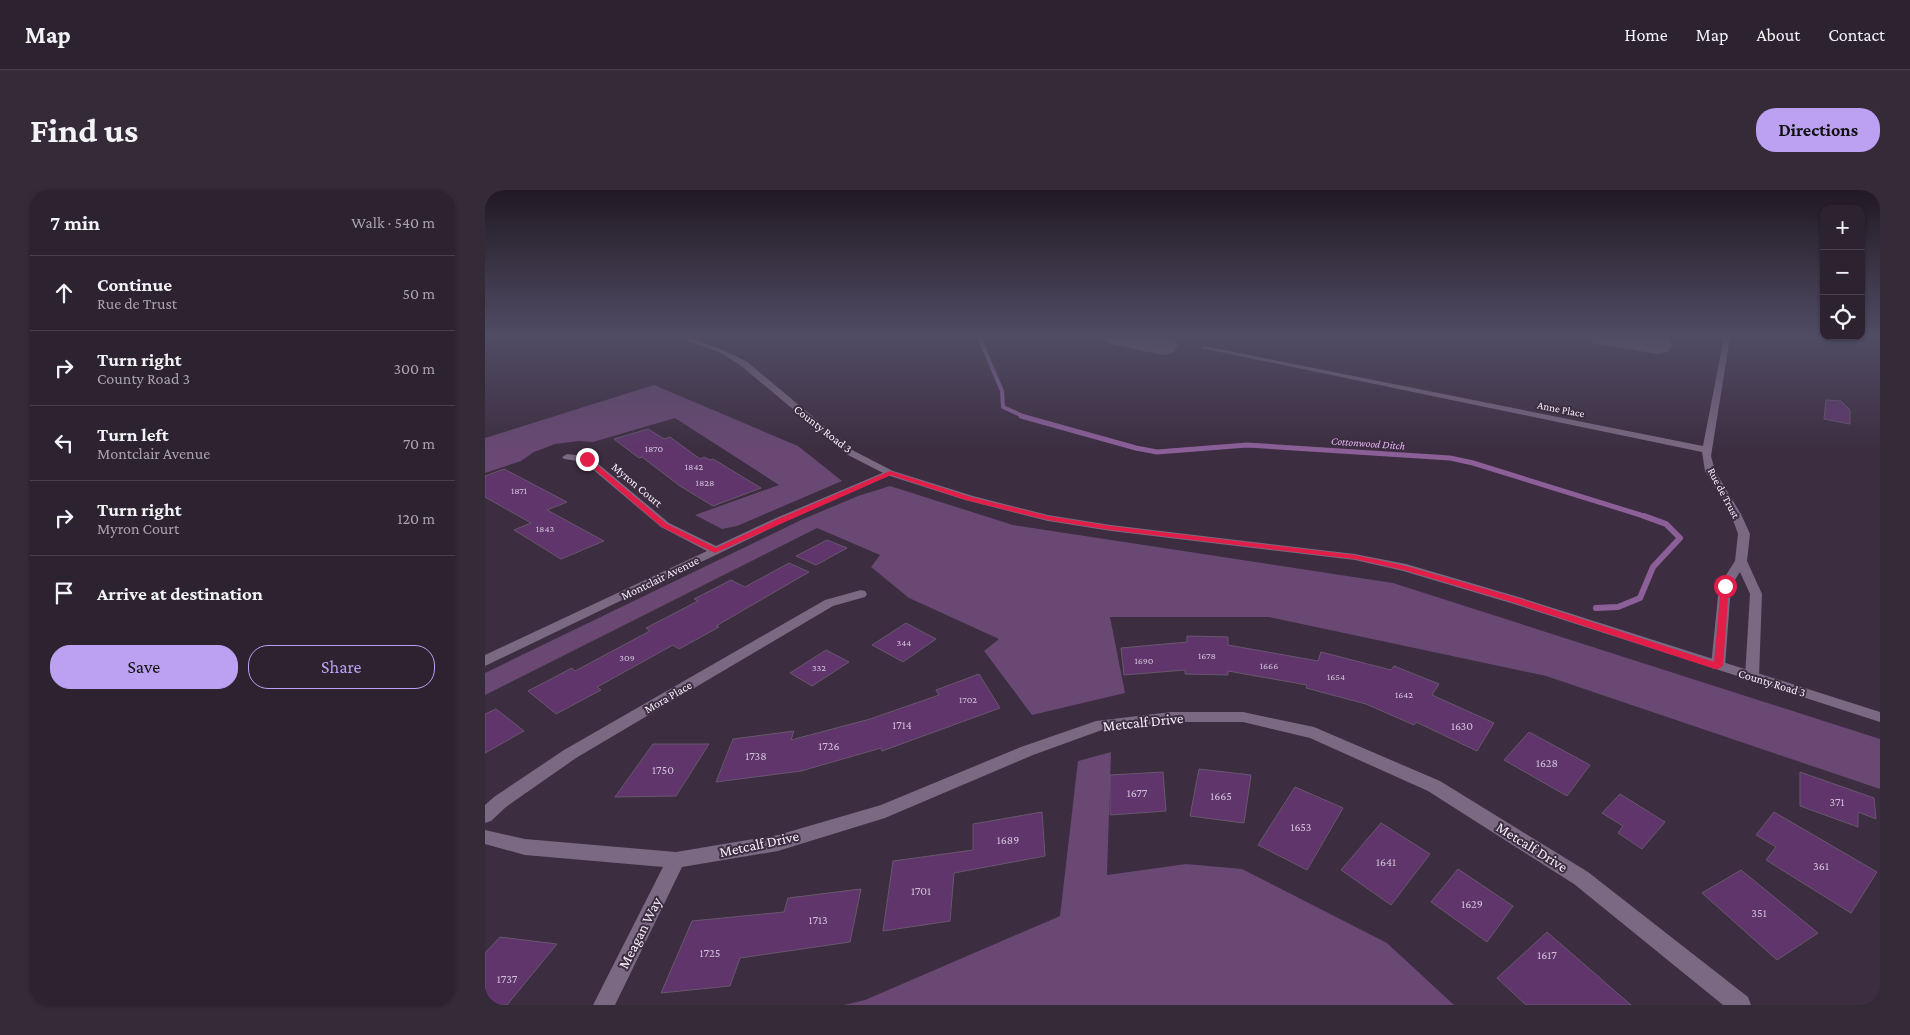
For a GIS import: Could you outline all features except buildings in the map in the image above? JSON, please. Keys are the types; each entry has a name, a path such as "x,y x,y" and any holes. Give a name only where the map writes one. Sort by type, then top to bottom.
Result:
{"street":[{"name":"County Road 3","path":"757,375 851,453 890,473 969,498 1048,518 1111,528 1355,557 1406,568 1518,601 1880,717"},
{"name":"Anne Place","path":"1337,375 1707,450"},
{"name":"Rue de Trust","path":"1718,666 1725,586 1741,561 1744,534 1736,514 1710,471 1707,450 1720,375"},
{"name":"Myron Court","path":"567,457 587,459 665,525 715,551"},
{"name":"Montclair Avenue","path":"485,661 780,520 890,473"},
{"path":"1741,561 1756,594 1752,676"},
{"name":"Mora Place","path":"485,816 500,802 570,754 829,603 861,594"},
{"name":"Metcalf Drive","path":"485,837 525,846 676,860 779,843 885,811 1027,752 1101,725 1171,717 1243,717 1314,733 1434,786 1581,878 1740,1005"},
{"name":"Meagan Way","path":"604,1005 676,860"}],"shaded area":[{"path":"654,385 798,446 842,481 737,526 722,529 695,515 779,485 675,418 593,442 579,441 555,444 534,452 521,461 485,473 485,438"},
{"path":"890,486 1013,525 1393,583 1880,739 1880,789 1546,676 1269,617 1110,617 1125,693 1032,715 984,651 999,639 909,598 871,567 880,555 817,528 485,695 485,673 801,520 858,496"},
{"path":"1111,752 1107,875 1186,864 1242,869 1387,943 1454,1005 844,1005 865,1000 1060,916 1078,761"}],"waterway":[{"name":"Cottonwood Ditch","path":"995,375 1002,391 1003,407 1025,417"},
{"name":"Cottonwood Ditch","path":"1021,416 1136,448 1157,452 1247,445 1450,458 1473,463 1645,516"},
{"name":"Cottonwood Ditch","path":"1596,608 1618,607 1640,598 1653,567 1680,538 1666,524 1645,516"}],"route":[{"path":"587,459 665,525 715,551 780,520 890,473 969,498 1048,518 1111,528 1355,557 1406,568 1518,601 1718,666 1725,586"}]}
